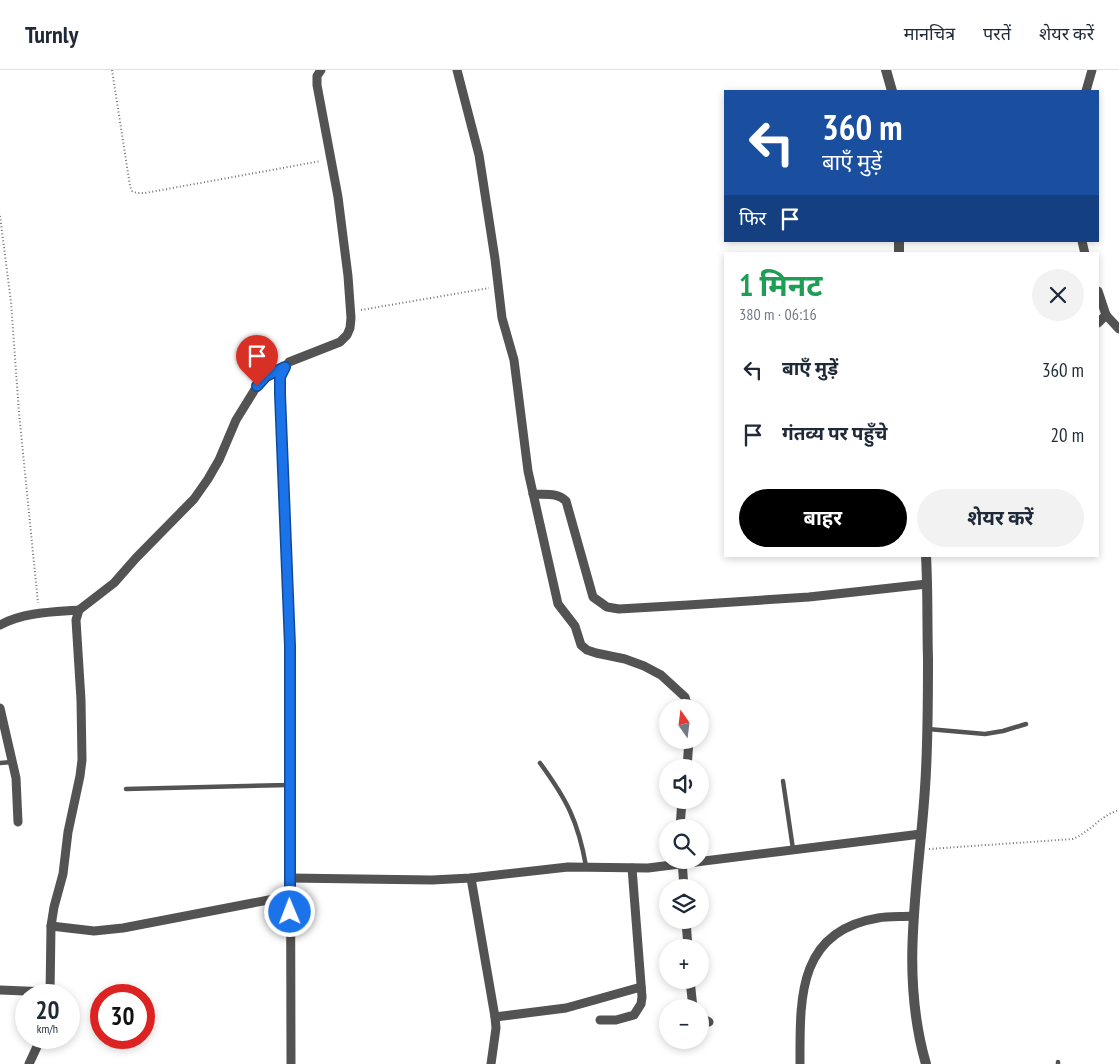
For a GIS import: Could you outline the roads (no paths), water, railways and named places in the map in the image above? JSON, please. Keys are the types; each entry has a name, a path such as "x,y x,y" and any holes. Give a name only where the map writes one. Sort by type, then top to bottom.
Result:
{"street":[{"path":"457,70 479,155 502,318 514,360 533,494 558,604 575,626 582,645 587,650 625,659 644,666 661,675 686,699"},
{"path":"886,70 892,90"},
{"path":"1086,90 1092,70"},
{"path":"50,984 54,907 80,776 82,731 76,620 80,610 114,583 146,547 194,499 219,460 236,420 257,386 266,376 285,367 297,358 340,342 347,336 350,328 351,311 347,267 319,94 318,72"},
{"path":"1099,294 1106,315 1119,329"},
{"path":"1099,322 1106,315"},
{"path":"285,367 280,377 280,394 290,646 290,1064"},
{"path":"533,494 556,494 566,501 593,597 607,607 619,609 809,597 928,584"},
{"path":"926,557 928,584 925,788 912,916 912,970 915,1014 926,1064"},
{"path":"0,625 39,613 80,610"},
{"path":"0,708 13,762 18,822"},
{"path":"709,859 921,834"},
{"path":"289,878 432,880 471,878 586,866 632,868 659,866"},
{"path":"600,1020 616,1020 634,1015 641,1004 632,868"},
{"path":"471,878 495,1017 496,1028 491,1064"},
{"path":"52,926 94,931 123,928 289,896"},
{"path":"800,1064 803,986 810,965 819,950 838,933 856,923 879,917 912,916"},
{"path":"495,1017 566,1008 641,987"},
{"path":"0,990 15,991"},
{"path":"29,1064 36,1049"}],"lane":[{"path":"927,729 985,734 1026,724"},
{"path":"0,763 13,762"},
{"path":"540,763 563,795 569,808 581,839 586,866"},
{"path":"783,781 793,849"},
{"path":"126,790 289,785"}]}
